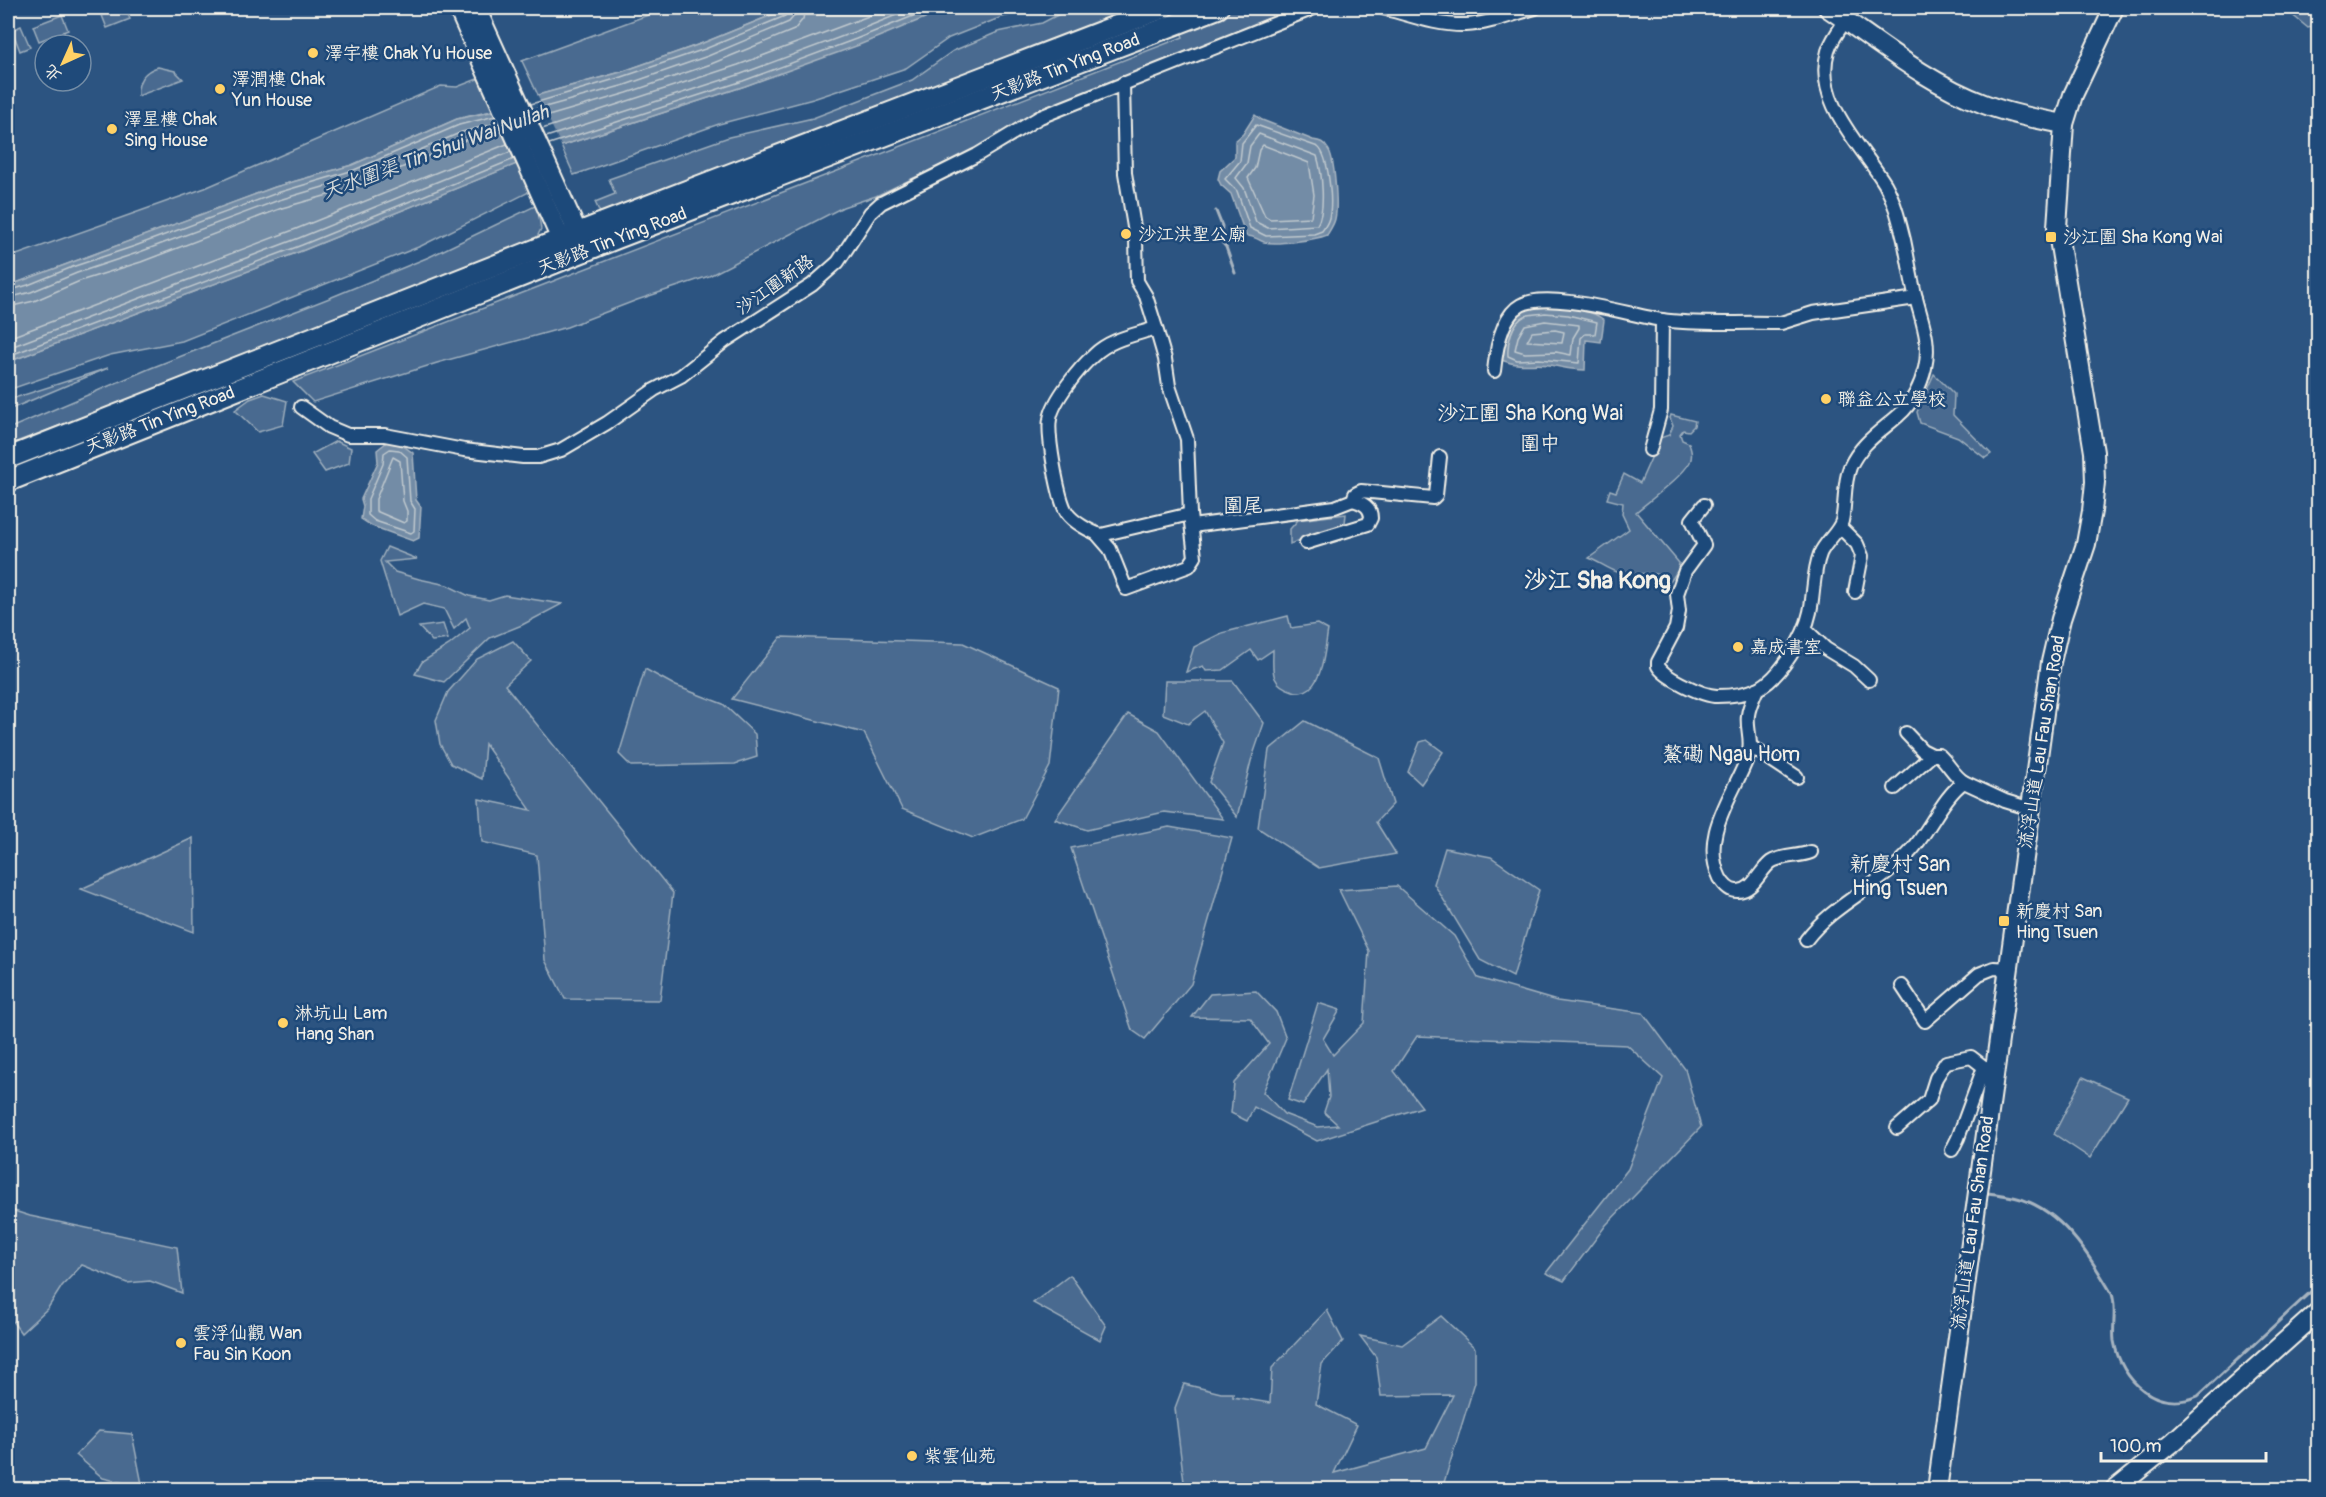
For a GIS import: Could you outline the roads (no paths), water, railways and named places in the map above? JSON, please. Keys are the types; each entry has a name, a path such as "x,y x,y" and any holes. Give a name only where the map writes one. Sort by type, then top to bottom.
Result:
{"main road":[{"name":"天影路 Tin Ying Road","path":"8,481 574,246 1163,8"},
{"name":"天影路 Tin Ying Road","path":"8,458 1218,8"}],"street":[{"path":"458,8 488,55 574,246"},
{"path":"476,8 488,55"},
{"name":"沙江圍新路","path":"301,407 329,427 348,435 385,435 464,450 522,457 538,457 561,450 601,427 654,390 681,376 725,341 812,285 838,262 870,213 881,202 977,155 1040,117 1314,8"},
{"path":"1383,8 1438,23 1461,25 1488,22 1535,8"},
{"path":"1828,8 1917,69 1965,96 2020,115 2064,124"},
{"name":"流浮山道 Lau Fau Shan Road","path":"1936,1490 1989,1067 2009,969 2053,652 2064,607 2086,544 2092,511 2095,482 2094,452 2057,227 2064,124 2073,95 2115,8"},
{"path":"1704,505 1692,520 1704,546 1685,571 1677,594 1676,628 1658,666 1667,676 1715,696 1757,689 1782,668 1804,629 1810,612 1820,555 1826,543 1840,527 1845,483 1851,466 1866,443 1910,404 1918,388 1928,352 1926,331 1916,298 1895,205 1884,183 1838,113 1827,83 1828,51 1846,20"},
{"path":"1123,84 1125,173 1136,239 1137,281 1146,296 1156,328 1165,359 1169,386 1187,439 1195,551 1195,557 1189,566 1126,590 1110,549 1097,534 1069,516 1065,508 1057,485 1050,417 1068,386 1101,348 1156,328"},
{"path":"1494,371 1496,354 1507,320 1513,312 1525,304 1548,300 1627,312 1662,320 1781,323 1813,313 1916,298"},
{"path":"1650,450 1661,410 1662,320"},
{"path":"1353,501 1355,494 1361,491 1432,498 1436,495 1440,457"},
{"path":"1097,534 1191,520 1335,507 1353,501 1360,502 1369,509 1371,518 1368,524 1306,543"},
{"path":"1840,527 1857,544 1862,556 1855,592"},
{"path":"1804,629 1826,649 1854,666 1869,680"},
{"path":"1757,689 1748,715 1750,746 1748,756 1714,834 1715,860 1722,881 1731,890 1743,891 1772,861 1811,852"},
{"path":"1906,733 1922,750 1932,755 1939,755 1946,761 1954,775 1964,782 2005,801 2031,809"},
{"path":"1750,746 1797,777"},
{"path":"1895,788 1932,755"},
{"path":"1806,940 1833,912 1877,881 1910,852 1954,790 1964,782"},
{"path":"1902,986 1926,1026 1979,974 1994,968 2009,969"},
{"path":"1898,1128 1929,1100 1936,1078 1946,1062 1971,1057 1989,1067 1952,1150"},
{"path":"2114,1490 2172,1443 2319,1312"}],"water":[{"name":"天水圍渠 Tin Shui Wai Nullah","path":"789,8 949,8 859,45 745,86 561,146 304,250 8,362 8,286 275,187 352,165 457,119 490,112 538,95 621,72 703,43"},
{"path":"1255,115 1262,120 1322,142 1328,149 1334,172 1336,213 1327,235 1277,243 1264,242 1246,236 1231,194 1218,179 1220,171 1235,157 1235,141 1243,134"},
{"path":"1545,307 1584,311 1604,320 1601,342 1586,340 1585,370 1517,364 1501,360 1506,331 1513,318 1525,310"},
{"path":"387,442 402,445 413,453 416,500 421,507 419,538 413,541 372,526 361,519 363,506 361,499 378,462 377,450"}],"waterway":[{"path":"1216,211 1222,226 1221,241 1226,247 1235,273"},
{"path":"1988,1193 2029,1202 2043,1209 2067,1229 2112,1294 2114,1341 2124,1369 2143,1390 2169,1401 2198,1396 2318,1285"}],"place":[{"name":"澤宇樓 Chak Yu House","path":"313,53"},
{"name":"澤潤樓 Chak Yun House","path":"220,89"},
{"name":"澤星樓 Chak Sing House","path":"112,129"},
{"name":"沙江洪聖公廟","path":"1126,234"},
{"name":"沙江圍 Sha Kong Wai","path":"2051,237"},
{"name":"聯益公立學校","path":"1826,399"},
{"name":"嘉成書室","path":"1738,647"},
{"name":"新慶村 San Hing Tsuen","path":"2004,921"},
{"name":"淋坑山 Lam Hang Shan","path":"283,1023"},
{"name":"雲浮仙觀 Wan Fau Sin Koon","path":"181,1343"},
{"name":"紫雲仙苑","path":"912,1456"}],"district":[{"name":"沙江圍 Sha Kong Wai","path":"1530,413"},
{"name":"圍中","path":"1540,443"},
{"name":"圍尾","path":"1243,505"},
{"name":"沙江 Sha Kong","path":"1597,580"},
{"name":"鰲磡 Ngau Hom","path":"1731,754"},
{"name":"新慶村 San Hing Tsuen","path":"1900,876"}]}
